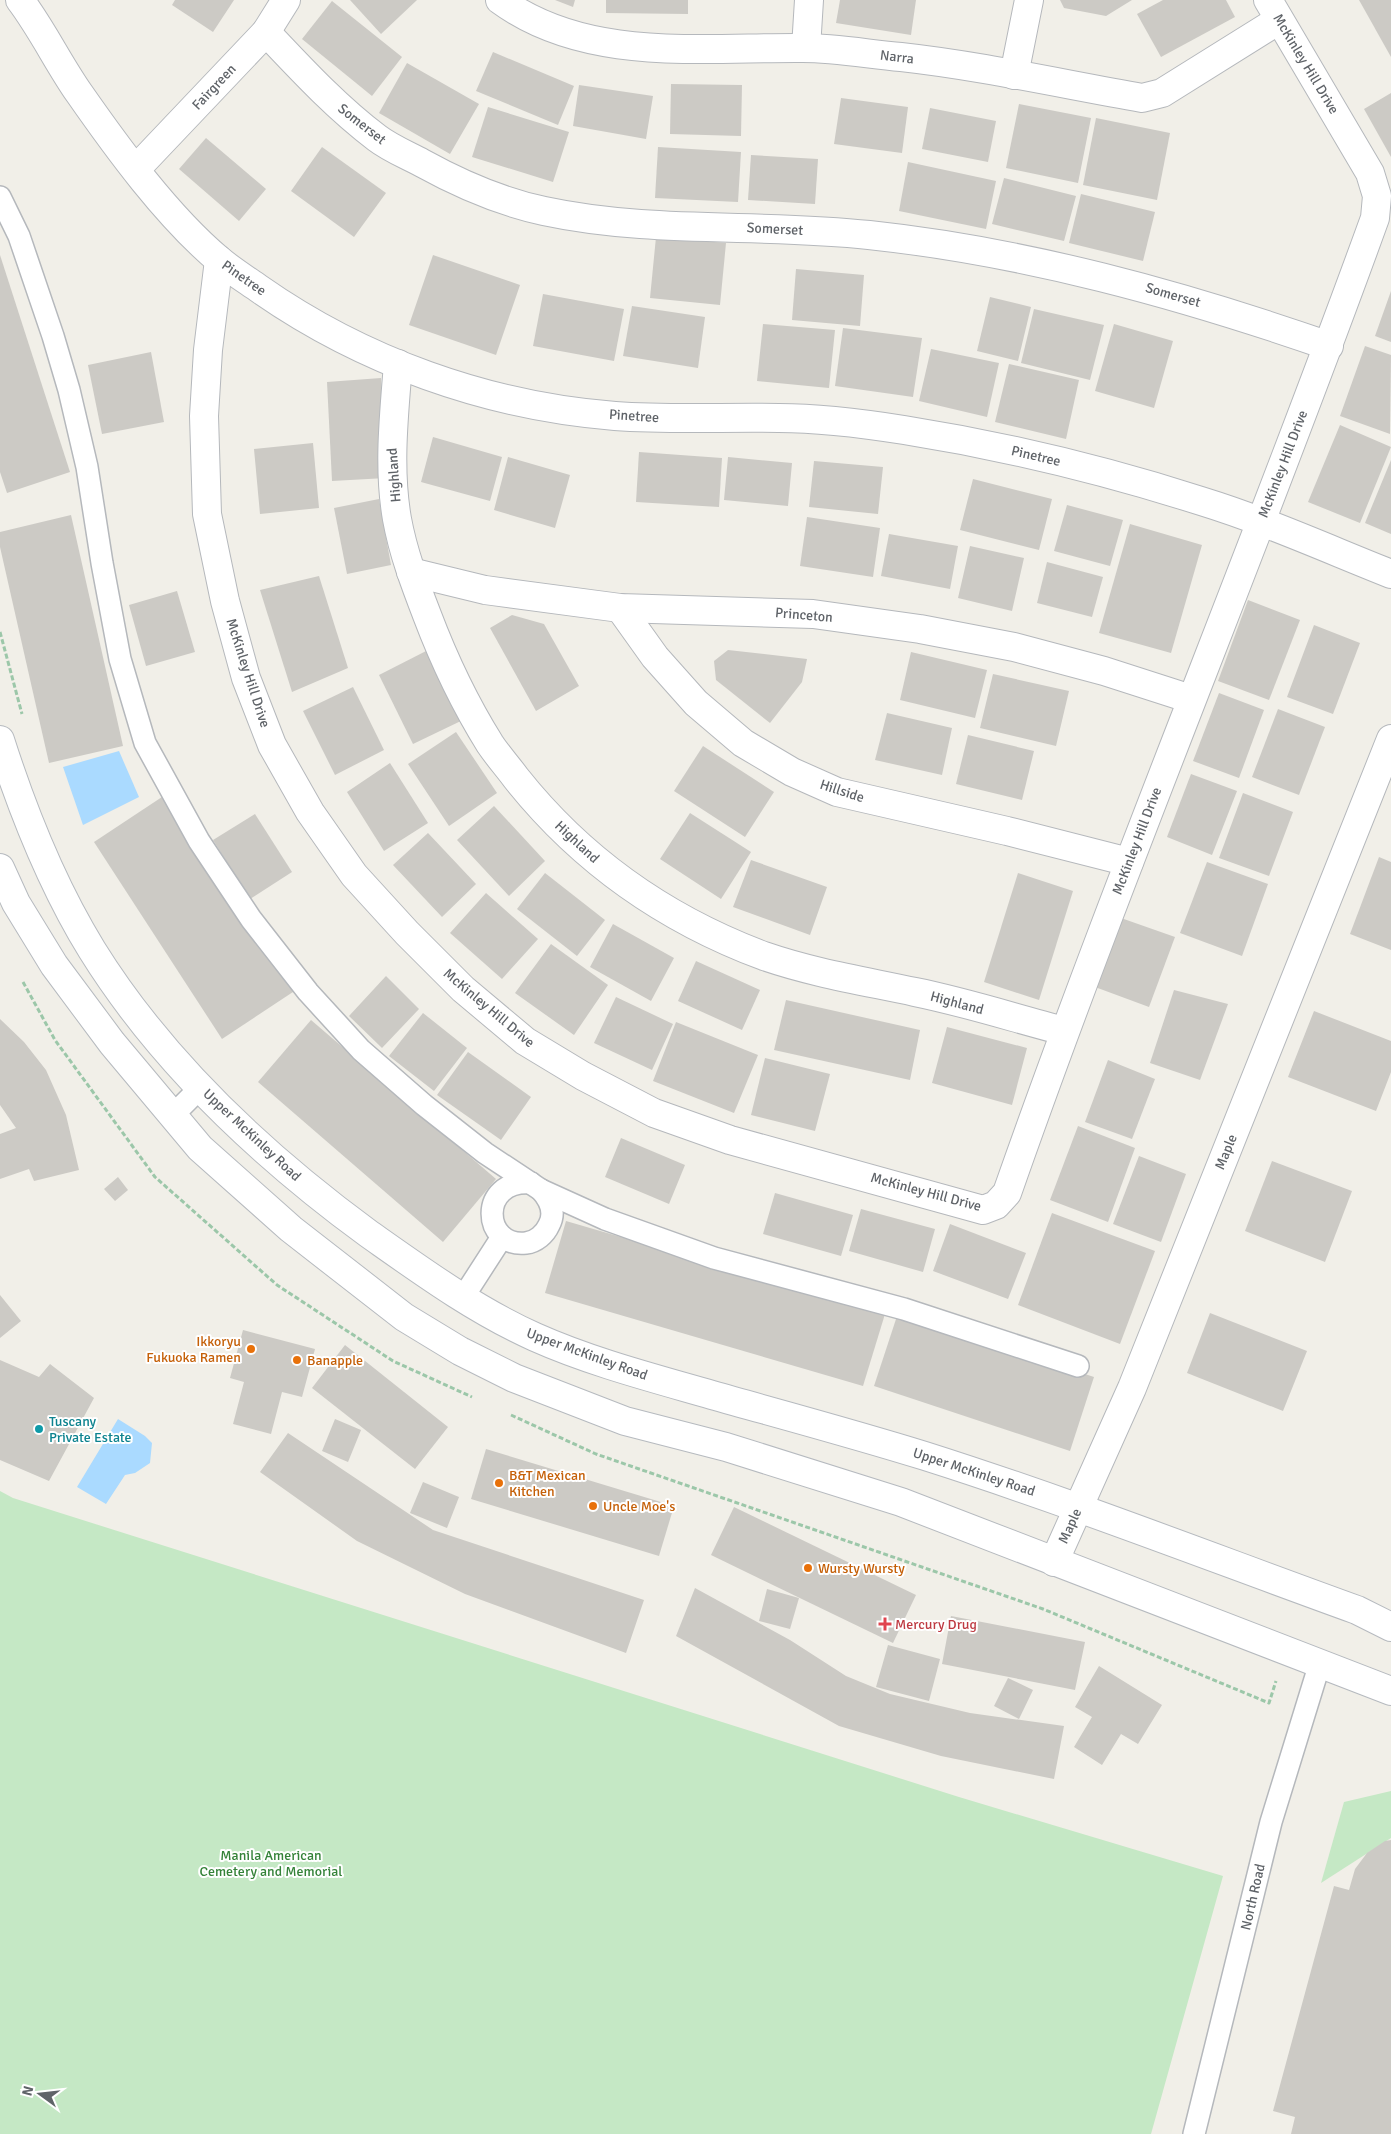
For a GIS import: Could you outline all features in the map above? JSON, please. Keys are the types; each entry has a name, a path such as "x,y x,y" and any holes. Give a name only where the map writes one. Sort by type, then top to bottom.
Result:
{"street":[{"name":"Fairgreen","path":"136,169 266,32 286,0"},
{"name":"Narra","path":"500,0 520,15 568,34 625,47 806,48 903,58 1014,75 1142,98 1162,93 1274,10"},
{"path":"806,48 809,0"},
{"path":"1014,75 1028,0"},
{"name":"Pinetree","path":"31,4 78,91 166,206 219,260 309,321 340,339 398,364 473,391 534,404 611,416 675,419 784,418 911,431 1027,453 1204,502 1261,522 1391,574"},
{"name":"McKinley Hill Drive","path":"219,260 208,350 204,416 207,514 225,601 246,678 272,745 310,812 354,875 407,933 463,989 525,1041 582,1076 654,1113 730,1140 983,1210 996,1205 1007,1193 1064,1031 1329,346 1375,218 1377,196 1370,174 1274,10"},
{"name":"Somerset","path":"266,32 322,91 379,140 437,172 483,193 542,211 603,221 869,235 1038,262 1143,286 1233,312 1329,346"},
{"name":"Highland","path":"398,364 392,441 397,517 411,572 437,641 461,694 491,746 536,802 587,854 648,900 706,931 764,956 832,976 917,992 1064,1031"},
{"name":"Princeton","path":"411,572 485,590 620,608 813,614 920,629 1014,647 1104,671 1191,699"},
{"name":"Hillside","path":"620,608 655,657 696,703 744,743 792,772 837,792 1007,831 1129,862"},
{"name":"Maple","path":"1054,1562 1132,1388 1391,738"},
{"name":"Upper McKinley Road","path":"0,740 27,820 58,886 92,950 146,1024 231,1118 318,1196 464,1300 537,1338 638,1374 851,1434 1040,1493 1357,1610 1391,1627"},
{"path":"0,868 16,903 54,965 112,1042 200,1148 298,1235 404,1317 482,1363 514,1378 625,1421 726,1447 873,1494 1391,1691"}],"lane":[{"path":"0,197 19,236 69,390 87,467 120,659 145,742 200,841 251,919 308,992 362,1050 424,1105 485,1153 536,1186 605,1219 714,1258 904,1309 1078,1366"},
{"path":"172,1116 201,1087"},
{"path":"518,1182 536,1186 550,1200 552,1212 550,1224 542,1235 532,1242 519,1244 505,1238 495,1227 491,1216 492,1204 498,1194 507,1186 518,1182"},
{"path":"464,1300 505,1238"},
{"name":"North Road","path":"1194,2134 1271,1822 1320,1663"}],"path":[{"path":"0,632 23,718"}],"green space":[{"name":"Manila American Cemetery and Memorial","path":"0,1491 13,1498 959,1797 1223,1876 1151,2134 0,2134"},
{"path":"1391,1791 1391,1838 1321,1883 1344,1802"}],"water":[{"path":"119,751 139,797 83,825 63,767"},
{"path":"118,1419 145,1436 152,1443 150,1463 135,1473 125,1475 106,1504 77,1487"}],"building":[{"path":"175,0 234,0 213,32 172,5"},
{"path":"350,0 417,0 381,34"},
{"path":"555,0 575,0 573,7"},
{"path":"606,0 688,0 688,14 606,13"},
{"path":"840,0 916,0 911,35 836,23"},
{"path":"1060,0 1132,0 1106,16 1064,8"},
{"path":"1163,0 1226,0 1235,17 1161,57 1137,14"},
{"path":"1359,0 1391,0 1391,57"},
{"path":"332,1 402,57 372,96 302,39"},
{"path":"493,52 574,86 558,125 476,91"},
{"path":"407,63 479,104 450,154 379,113"},
{"path":"671,84 742,85 741,136 670,134"},
{"path":"579,85 653,96 646,139 573,126"},
{"path":"1391,93 1391,157 1364,109"},
{"path":"841,98 908,107 902,153 834,144"},
{"path":"1019,104 1091,118 1078,183 1006,168"},
{"path":"488,107 569,132 553,182 472,157"},
{"path":"930,108 996,121 988,162 922,149"},
{"path":"1096,118 1170,133 1157,200 1083,185"},
{"path":"206,138 266,189 239,221 179,169"},
{"path":"322,147 386,193 354,237 291,191"},
{"path":"658,147 741,152 738,202 655,198"},
{"path":"751,155 818,159 815,204 748,200"},
{"path":"908,162 996,181 986,229 899,211"},
{"path":"1004,178 1076,196 1064,241 992,224"},
{"path":"1081,194 1155,212 1143,261 1069,243"},
{"path":"656,237 726,243 720,305 650,298"},
{"path":"0,255 70,472 7,493 0,472"},
{"path":"433,255 520,285 496,355 409,325"},
{"path":"796,269 864,275 860,326 792,320"},
{"path":"1391,291 1391,342 1375,336"},
{"path":"543,294 624,309 614,361 533,346"},
{"path":"990,297 1031,307 1018,361 977,351"},
{"path":"632,306 705,317 698,368 623,356"},
{"path":"1034,309 1104,325 1090,380 1021,363"},
{"path":"763,324 835,330 829,388 757,381"},
{"path":"1114,324 1173,341 1154,408 1095,391"},
{"path":"843,328 922,338 913,397 835,386"},
{"path":"1365,346 1391,355 1390,434 1340,416"},
{"path":"931,349 999,363 987,417 919,401"},
{"path":"151,352 164,422 102,434 88,365"},
{"path":"1009,364 1079,380 1066,439 995,422"},
{"path":"381,378 386,478 332,481 327,382"},
{"path":"1340,425 1391,447 1360,523 1308,502"},
{"path":"433,437 502,457 490,501 421,482"},
{"path":"313,443 319,508 260,514 254,449"},
{"path":"639,452 722,458 719,507 636,502"},
{"path":"508,457 570,475 555,528 494,510"},
{"path":"728,457 792,463 788,506 724,500"},
{"path":"1391,460 1391,534 1365,523"},
{"path":"814,461 883,467 878,514 809,507"},
{"path":"973,479 1052,499 1039,550 960,530"},
{"path":"379,499 391,565 347,574 334,508"},
{"path":"1067,505 1123,520 1110,566 1054,551"},
{"path":"71,515 123,746 49,763 0,547 0,532"},
{"path":"807,517 880,528 873,577 800,566"},
{"path":"1130,524 1202,545 1171,653 1099,633"},
{"path":"889,534 958,546 950,589 881,576"},
{"path":"970,546 1024,558 1012,611 958,598"},
{"path":"1047,562 1103,577 1092,617 1037,603"},
{"path":"319,576 348,668 292,692 260,590"},
{"path":"177,591 195,652 146,666 129,605"},
{"path":"1248,600 1300,620 1269,700 1218,681"},
{"path":"512,615 544,624 579,686 536,711 490,628"},
{"path":"1314,625 1360,643 1333,714 1287,697"},
{"path":"430,649 465,719 413,744 379,675"},
{"path":"728,650 807,659 802,682 770,723 716,680 714,661"},
{"path":"911,652 987,670 975,718 900,700"},
{"path":"993,674 1069,691 1056,746 980,728"},
{"path":"353,687 384,750 335,775 303,711"},
{"path":"1219,693 1264,710 1239,778 1193,761"},
{"path":"1278,709 1325,727 1299,795 1252,777"},
{"path":"887,713 952,728 942,775 875,760"},
{"path":"456,732 497,793 449,826 408,764"},
{"path":"968,735 1034,751 1022,800 956,784"},
{"path":"703,746 774,792 745,837 674,791"},
{"path":"390,763 428,823 384,851 347,792"},
{"path":"1191,774 1237,791 1212,855 1167,837"},
{"path":"168,793 296,990 222,1039 94,842"},
{"path":"1243,793 1293,812 1269,876 1219,858"},
{"path":"494,806 545,861 509,896 457,840"},
{"path":"690,813 751,852 721,899 660,859"},
{"path":"255,814 292,872 250,899 213,840"},
{"path":"428,833 476,884 442,917 393,865"},
{"path":"1379,857 1391,862 1391,950 1350,934"},
{"path":"751,860 827,887 810,935 733,907"},
{"path":"1207,862 1268,884 1242,956 1180,933"},
{"path":"545,873 605,920 577,956 517,909"},
{"path":"1018,873 1073,891 1039,1000 984,982"},
{"path":"486,893 538,939 502,979 450,933"},
{"path":"1121,918 1175,937 1149,1007 1095,987"},
{"path":"613,924 674,958 651,1001 590,967"},
{"path":"551,944 608,985 574,1035 515,993"},
{"path":"696,961 760,990 742,1030 678,1001"},
{"path":"386,976 419,1009 382,1048 349,1016"},
{"path":"1174,990 1228,1004 1200,1080 1150,1063"},
{"path":"616,997 673,1024 652,1070 594,1043"},
{"path":"786,1000 920,1030 910,1080 774,1050"},
{"path":"1314,1011 1391,1041 1391,1072 1376,1111 1288,1077"},
{"path":"423,1013 467,1048 434,1091 389,1056"},
{"path":"0,1019 24,1042 46,1070 66,1115 79,1170 34,1181 29,1169 0,1179 0,1134 16,1128 0,1105"},
{"path":"311,1020 496,1179 443,1242 258,1082"},
{"path":"676,1022 758,1055 734,1113 653,1081"},
{"path":"947,1027 1027,1048 1012,1105 932,1083"},
{"path":"468,1052 531,1097 501,1140 437,1095"},
{"path":"765,1058 830,1074 815,1131 751,1115"},
{"path":"1108,1060 1155,1079 1132,1139 1085,1122"},
{"path":"1078,1126 1135,1148 1108,1222 1050,1200"},
{"path":"621,1138 685,1165 669,1204 605,1177"},
{"path":"1139,1156 1186,1174 1161,1242 1113,1224"},
{"path":"1272,1161 1352,1191 1325,1262 1245,1231"},
{"path":"118,1177 128,1190 115,1201 104,1189"},
{"path":"775,1193 853,1215 841,1256 763,1234"},
{"path":"861,1209 935,1229 923,1272 849,1251"},
{"path":"1052,1213 1155,1251 1120,1344 1018,1305"},
{"path":"566,1221 885,1314 863,1386 545,1293"},
{"path":"950,1224 1026,1253 1008,1299 933,1271"},
{"path":"0,1295 21,1321 0,1338"},
{"path":"898,1313 1094,1377 1070,1451 874,1386"},
{"path":"1210,1313 1307,1351 1283,1411 1187,1373"},
{"path":"243,1330 315,1349 302,1397 282,1392 271,1434 233,1424 244,1382 230,1378"},
{"path":"345,1345 448,1427 415,1469 312,1388"},
{"name":"Tuscany Private Estate","path":"0,1360 39,1377 50,1364 94,1398 49,1481 0,1460"},
{"path":"335,1419 361,1430 348,1462 322,1451"},
{"path":"288,1433 433,1530 644,1600 626,1653 465,1594 357,1541 260,1472"},
{"path":"486,1449 674,1506 659,1556 471,1499"},
{"path":"423,1482 459,1497 447,1528 410,1513"},
{"path":"734,1507 916,1595 893,1643 711,1555"},
{"path":"695,1588 790,1640 846,1676 890,1694 970,1713 1064,1726 1054,1779 941,1756 839,1726 676,1636"},
{"path":"767,1589 799,1598 790,1629 759,1621"},
{"path":"951,1616 1085,1642 1075,1690 942,1664"},
{"path":"888,1645 940,1659 929,1701 876,1687"},
{"path":"1099,1666 1162,1705 1138,1744 1121,1734 1102,1765 1074,1747 1092,1717 1075,1707"},
{"path":"1008,1678 1033,1690 1019,1719 994,1706"},
{"path":"1391,1840 1391,2134 1291,2134 1295,2117 1273,2111 1334,1886 1349,1890 1355,1869 1367,1853 1385,1841"}],"place":[{"name":"Ikkoryu Fukuoka Ramen","path":"251,1349"},
{"name":"Banapple","path":"297,1360"},
{"name":"Tuscany Private Estate","path":"39,1429"},
{"name":"B&T Mexican Kitchen","path":"499,1483"},
{"name":"Uncle Moe's","path":"593,1506"},
{"name":"Wursty Wursty","path":"808,1568"},
{"name":"Mercury Drug","path":"885,1624"}]}
